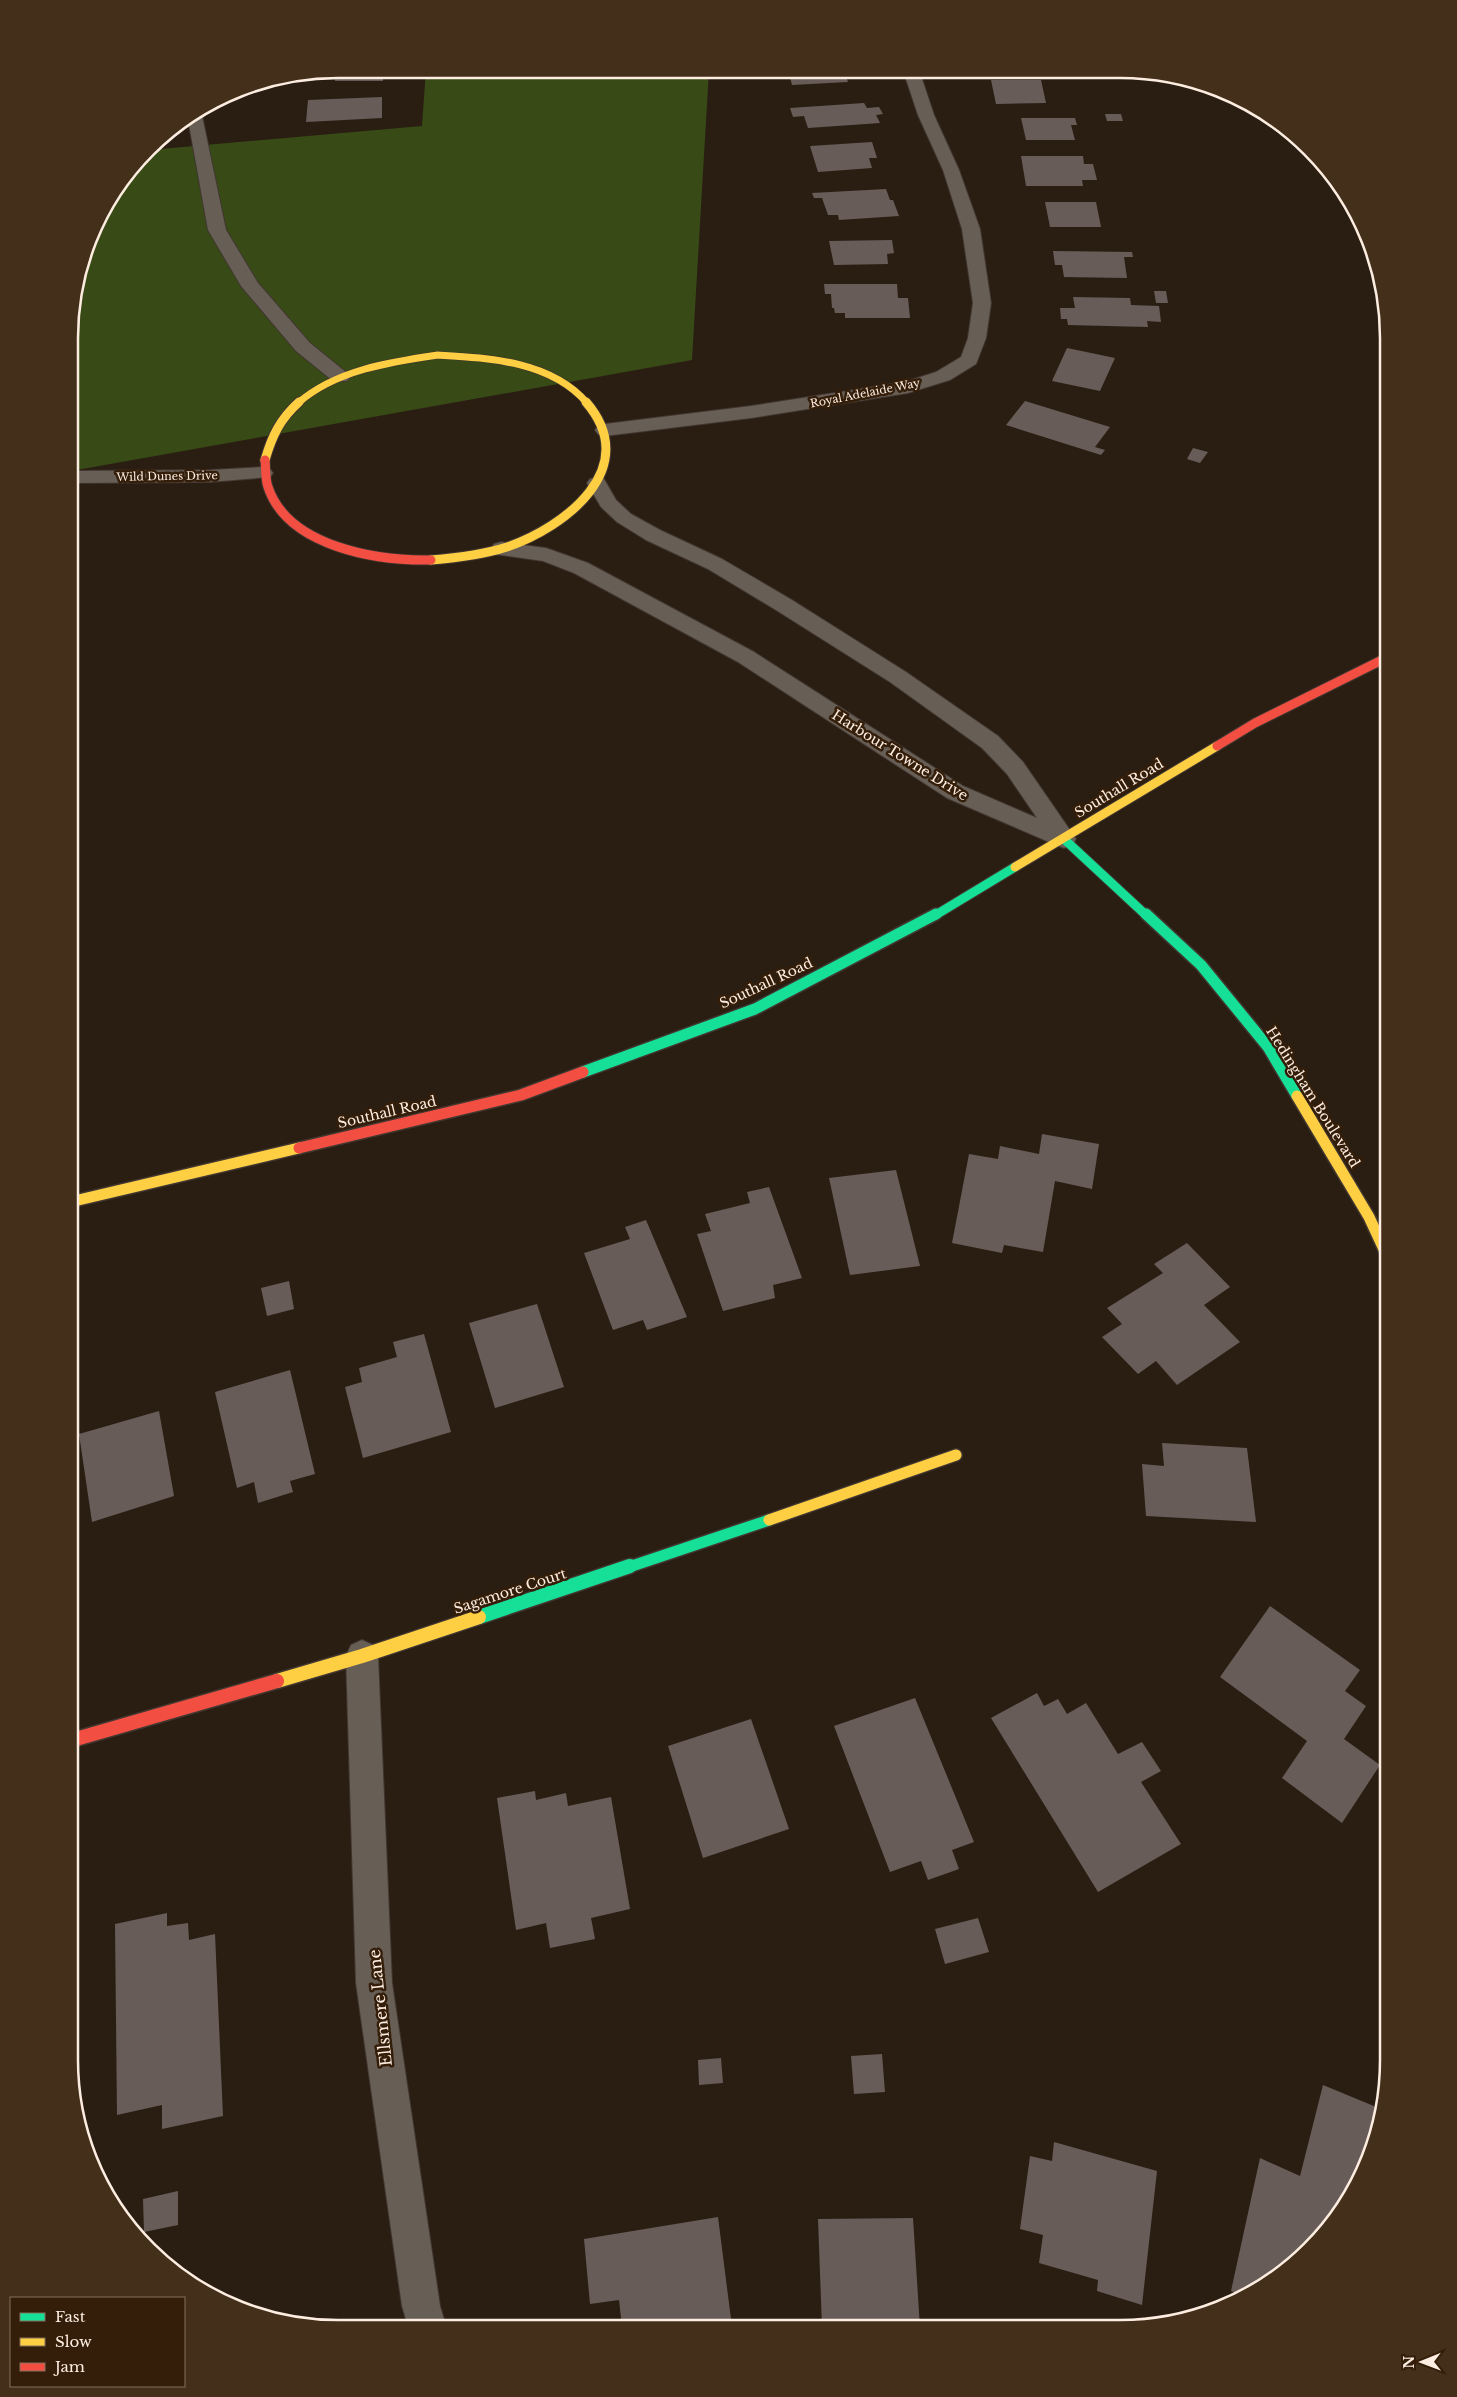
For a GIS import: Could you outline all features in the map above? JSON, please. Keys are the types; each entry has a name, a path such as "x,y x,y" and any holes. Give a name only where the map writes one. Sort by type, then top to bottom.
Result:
{"street":[{"name":"Royal Adelaide Way","path":"605,430 751,412 899,389 943,376 969,360 977,338 982,303 971,229 951,170 926,115 914,78"},
{"path":"196,119 217,230 250,286 302,347 340,377"},
{"name":"Harbour Towne Drive","path":"438,355 489,357 535,369 573,389 593,408 605,430 607,454 597,482 585,500 561,521 534,537 501,549 466,557 429,561 392,560 326,544 288,520 270,498 263,473 264,451 274,430 290,410 313,392 340,377 404,359 438,355"},
{"name":"Wild Dunes Drive","path":"78,477 210,476 263,473"},
{"path":"597,482 608,503 624,518 654,535 715,564 784,605 898,677 990,742 1015,768 1064,839"},
{"name":"Harbour Towne Drive","path":"501,549 546,555 581,568 746,657 955,792 1064,839"},
{"name":"Southall Road","path":"78,1200 521,1095 755,1009 930,918 1255,723 1380,661"},
{"name":"Hedingham Boulevard","path":"1064,839 1201,966 1268,1047 1369,1217 1380,1241"},
{"name":"Sagamore Court","path":"78,1738 362,1656 834,1499 956,1455"},
{"name":"Ellsmere Lane","path":"362,1656 369,1802 374,1983 426,2320"}],"green space":[{"path":"425,78 709,78 692,360 78,470 78,321 86,271 97,238 112,208 131,179 159,149 422,126"}],"building":[{"path":"335,78 383,78 383,81 335,81"},
{"path":"790,78 847,78 848,82 792,85"},
{"path":"991,80 1041,80 1046,103 996,104"},
{"path":"382,97 382,118 306,122 308,100"},
{"path":"864,103 867,108 879,107 883,114 876,115 880,123 808,128 804,116 793,117 790,108"},
{"path":"1105,114 1121,114 1123,121 1107,121"},
{"path":"1021,118 1075,118 1077,125 1071,125 1075,140 1026,140"},
{"path":"872,142 877,158 869,158 872,168 818,172 810,146"},
{"path":"1021,156 1083,156 1084,164 1093,164 1097,180 1082,180 1083,186 1026,186"},
{"path":"886,189 890,200 893,200 899,216 839,220 838,215 828,215 822,198 814,198 812,193"},
{"path":"1045,202 1096,202 1101,227 1050,227"},
{"path":"892,240 894,253 887,254 888,264 834,265 829,241"},
{"path":"1053,251 1132,252 1133,257 1124,257 1127,278 1064,277 1062,265 1055,265"},
{"path":"824,284 897,284 898,298 908,298 910,318 845,318 845,313 835,313 834,308 832,308 831,294 825,294"},
{"path":"1154,291 1166,291 1168,303 1156,303"},
{"path":"1073,297 1130,298 1131,305 1159,306 1161,322 1147,321 1148,327 1068,325 1067,319 1061,319 1060,308 1075,308"},
{"path":"1067,348 1115,358 1100,391 1052,381"},
{"path":"1025,401 1110,427 1095,447 1105,450 1101,455 1006,425"},
{"path":"1193,448 1208,452 1200,463 1187,459"},
{"path":"1042,1134 1099,1144 1092,1189 1055,1181 1043,1252 1004,1245 1002,1253 952,1243 969,1154 998,1159 1000,1146 1039,1154"},
{"path":"896,1170 920,1266 850,1275 829,1178"},
{"path":"769,1187 802,1278 773,1285 775,1298 723,1311 697,1234 711,1231 705,1214 750,1203 747,1192"},
{"path":"646,1220 687,1317 647,1330 643,1320 613,1330 584,1253 630,1239 625,1227"},
{"path":"1187,1243 1230,1287 1204,1305 1240,1342 1177,1385 1156,1361 1138,1374 1102,1337 1122,1324 1107,1308 1163,1273 1154,1264"},
{"path":"289,1281 294,1309 267,1316 261,1288"},
{"path":"537,1304 564,1387 495,1408 469,1323"},
{"path":"424,1334 451,1432 363,1458 345,1387 362,1382 359,1368 397,1357 393,1342"},
{"path":"290,1370 315,1474 290,1481 293,1492 258,1503 254,1482 237,1488 215,1392"},
{"path":"159,1411 174,1496 92,1522 79,1434"},
{"path":"1162,1443 1247,1448 1256,1522 1146,1516 1142,1464 1164,1466"},
{"path":"1270,1606 1360,1670 1345,1691 1366,1706 1344,1739 1380,1765 1342,1823 1282,1778 1307,1741 1220,1677"},
{"path":"1037,1693 1044,1706 1058,1699 1067,1714 1086,1703 1118,1754 1142,1742 1161,1771 1141,1782 1181,1844 1098,1892 991,1718"},
{"path":"915,1698 974,1842 952,1850 959,1869 928,1880 921,1861 890,1872 834,1726"},
{"path":"751,1719 789,1829 703,1858 668,1746"},
{"path":"535,1791 536,1800 566,1793 568,1806 611,1797 630,1909 591,1918 595,1939 550,1948 546,1923 516,1930 497,1798"},
{"path":"167,1913 167,1926 188,1923 189,1940 215,1934 223,2116 162,2129 162,2105 117,2115 115,1924"},
{"path":"978,1918 989,1952 945,1964 935,1929"},
{"path":"882,2054 885,2092 854,2094 851,2056"},
{"path":"721,2058 723,2083 699,2085 698,2060"},
{"path":"1323,2085 1375,2106 1371,2126 1360,2159 1345,2189 1326,2218 1278,2266 1235,2293 1231,2291 1260,2158 1300,2176"},
{"path":"1054,2142 1157,2171 1142,2305 1097,2291 1098,2280 1039,2263 1043,2235 1020,2229 1030,2156 1052,2161"},
{"path":"178,2191 178,2225 144,2232 143,2199"},
{"path":"718,2217 731,2320 621,2320 619,2300 590,2304 584,2239"},
{"path":"913,2218 919,2320 822,2320 818,2219"}],"traffic: fast":[{"path":"1064,839 1201,965 1268,1047 1297,1096"},
{"path":"583,1072 755,1009 930,918 1015,867"},
{"path":"479,1617 769,1520"}],"traffic: slow":[{"path":"431,560 469,556 497,550 543,531 561,520 591,492 601,474 605,456 604,435 601,425 591,407 567,385 549,375 523,366 480,358 438,355"},
{"path":"265,460 272,434 287,413 307,395 331,382 358,371 413,358 438,355"},
{"path":"1015,867 1217,746"},
{"path":"1297,1096 1369,1217 1380,1241"},
{"path":"78,1200 299,1148"},
{"path":"769,1520 956,1455"},
{"path":"277,1681 362,1656 479,1617"}],"traffic: jam":[{"path":"265,460 267,486 279,509 299,527 323,541 351,551 379,558 407,561 431,560"},
{"path":"1217,746 1255,723 1380,661"},
{"path":"299,1148 521,1095 583,1072"},
{"path":"78,1738 277,1681"}]}
